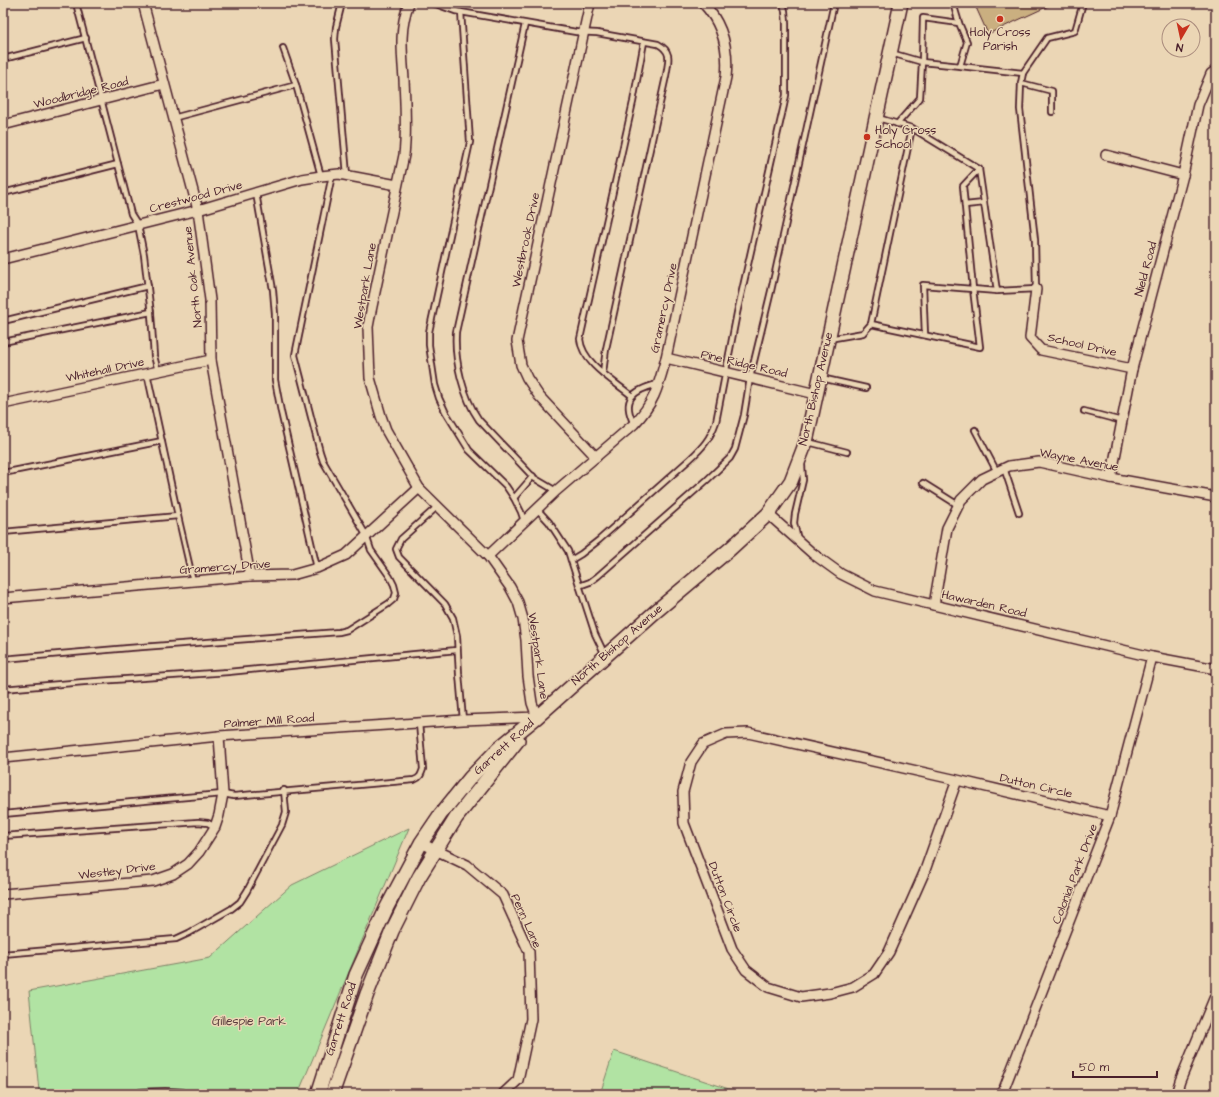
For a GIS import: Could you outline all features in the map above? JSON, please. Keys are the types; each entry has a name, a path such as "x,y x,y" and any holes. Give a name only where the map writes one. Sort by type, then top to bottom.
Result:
{"main road":[{"name":"North Bishop Avenue","path":"537,717 655,612 730,549 768,514 791,481 804,447 901,3"},
{"name":"Garrett Road","path":"318,1094 356,974 387,907 421,842 440,815 470,778 499,748 537,717"},
{"name":"Garrett Road","path":"332,1094 367,994 392,931 419,877 456,818 537,717"}],"street":[{"name":"North Oak Avenue","path":"143,3 198,210 210,300 211,360 250,576"},
{"name":"Westpark Lane","path":"409,3 401,33 406,112 406,140 370,312 368,327 370,378 386,430 419,488 488,556 510,587 518,602 523,618 532,704 537,717"},
{"name":"Westbrook Drive","path":"590,3 517,341 521,365 527,378 539,396 596,457"},
{"name":"Gramercy Drive","path":"488,556 537,509 634,424 645,412 654,398 666,358 727,72 727,57 722,32 717,20 703,3"},
{"name":"Nield Road","path":"1111,478 1132,369 1183,175 1198,105 1211,74 1216,70"},
{"name":"Woodbridge Road","path":"3,125 164,84"},
{"path":"1106,155 1183,175"},
{"name":"Crestwood Drive","path":"3,259 198,210 302,180 321,176 347,176 397,185"},
{"name":"School Drive","path":"1036,289 1030,338 1041,350 1132,369"},
{"name":"Pine Ridge Road","path":"666,358 816,394"},
{"name":"Whitehall Drive","path":"3,404 211,360"},
{"name":"Wayne Avenue","path":"934,605 947,528 958,505 982,479 1009,466 1040,462 1111,478 1216,497"},
{"name":"Gramercy Drive","path":"3,598 250,576 292,575 317,568 346,555 419,488"},
{"name":"Hawarden Road","path":"768,514 812,553 841,574 875,591 1152,657 1216,669"},
{"name":"Colonial Park Drive","path":"1002,1094 1110,816 1152,657"},
{"name":"Palmer Mill Road","path":"3,758 218,736 463,720 537,717"},
{"name":"Dutton Circle","path":"957,780 924,873 889,952 874,974 854,987 830,993 801,997 768,987 746,970 732,949 684,823 683,792 691,762 703,744 726,734 748,733 957,780 1110,816"},
{"name":"Westley Drive","path":"3,894 153,880 173,874 188,864 199,852 215,827 219,815 223,794 218,736"},
{"name":"Penn Lane","path":"421,842 467,865 502,895 529,952 531,1019 518,1080 503,1094"},
{"path":"1176,1094 1216,994"},
{"path":"141,1094 182,1094"}],"lane":[{"path":"76,3 131,214 138,224 148,286 154,356 158,371"},
{"path":"342,3 336,27 335,39 347,176"},
{"path":"433,3 455,11 525,24 576,32 597,33 658,44 664,47 668,52 669,58 606,349 603,373"},
{"path":"571,560 599,540 703,447 708,440 716,422 725,372 786,95 786,23 782,3"},
{"path":"579,586 590,582 598,576 707,480 730,458 735,449 834,3"},
{"path":"953,3 967,42 960,66"},
{"path":"925,335 923,285 997,291 1036,289 1035,240 1020,109 1021,83 1023,73 1047,38 1075,30 1083,3"},
{"path":"461,12 470,142 429,332 430,345 435,385 445,411 469,450 506,486 514,498 524,522"},
{"path":"898,124 920,98 923,18 959,23"},
{"path":"525,24 456,332 456,357 468,401 479,420 532,476 556,492"},
{"path":"3,59 86,38"},
{"path":"632,396 589,361 584,353 580,339 644,42"},
{"path":"283,48 296,86 321,176"},
{"path":"890,53 922,62 1023,73"},
{"path":"1021,83 1052,91 1052,112"},
{"path":"173,118 296,86"},
{"path":"876,117 912,128 979,169"},
{"path":"828,340 863,334 871,324 912,128"},
{"path":"3,193 118,164"},
{"path":"979,169 997,291"},
{"path":"871,324 980,347 963,186 979,169"},
{"path":"3,659 322,634 347,630 394,599 396,593 390,577 372,550 367,536 323,461 295,355 332,175"},
{"path":"256,193 273,290 275,314 275,380 317,568"},
{"path":"965,205 984,203"},
{"path":"3,321 148,286"},
{"path":"3,342 151,312"},
{"path":"147,373 193,581"},
{"path":"820,377 866,388"},
{"path":"634,424 628,414 628,406 632,396 638,391 659,384"},
{"path":"1084,411 1122,421"},
{"path":"975,430 1000,470 1019,514"},
{"path":"3,473 162,441"},
{"path":"799,541 794,523 803,480 804,447 847,452"},
{"path":"514,498 532,476"},
{"path":"923,483 958,505"},
{"path":"438,506 401,539 396,548 400,557 445,604 453,618 457,636 463,720"},
{"path":"537,509 568,551 595,634 605,656"},
{"path":"3,532 178,516"},
{"path":"3,689 228,672 458,650"},
{"path":"3,814 223,794 234,796 284,790 414,780 421,775 423,769 419,723"},
{"path":"3,954 176,939 225,912 240,902 282,825 286,812 284,790"},
{"path":"3,836 198,822 208,823 215,827"}],"green space":[{"name":"Gillespie Park","path":"409,828 298,1094 37,1094 39,1091 29,991 210,958 292,885"},
{"path":"614,1051 744,1094 600,1094"}],"building":[{"name":"Holy Cross Parish","path":"974,3 1055,3 988,34"}],"place":[{"name":"Holy Cross Parish","path":"1000,19"},
{"name":"Holy Cross School","path":"867,137"}]}
